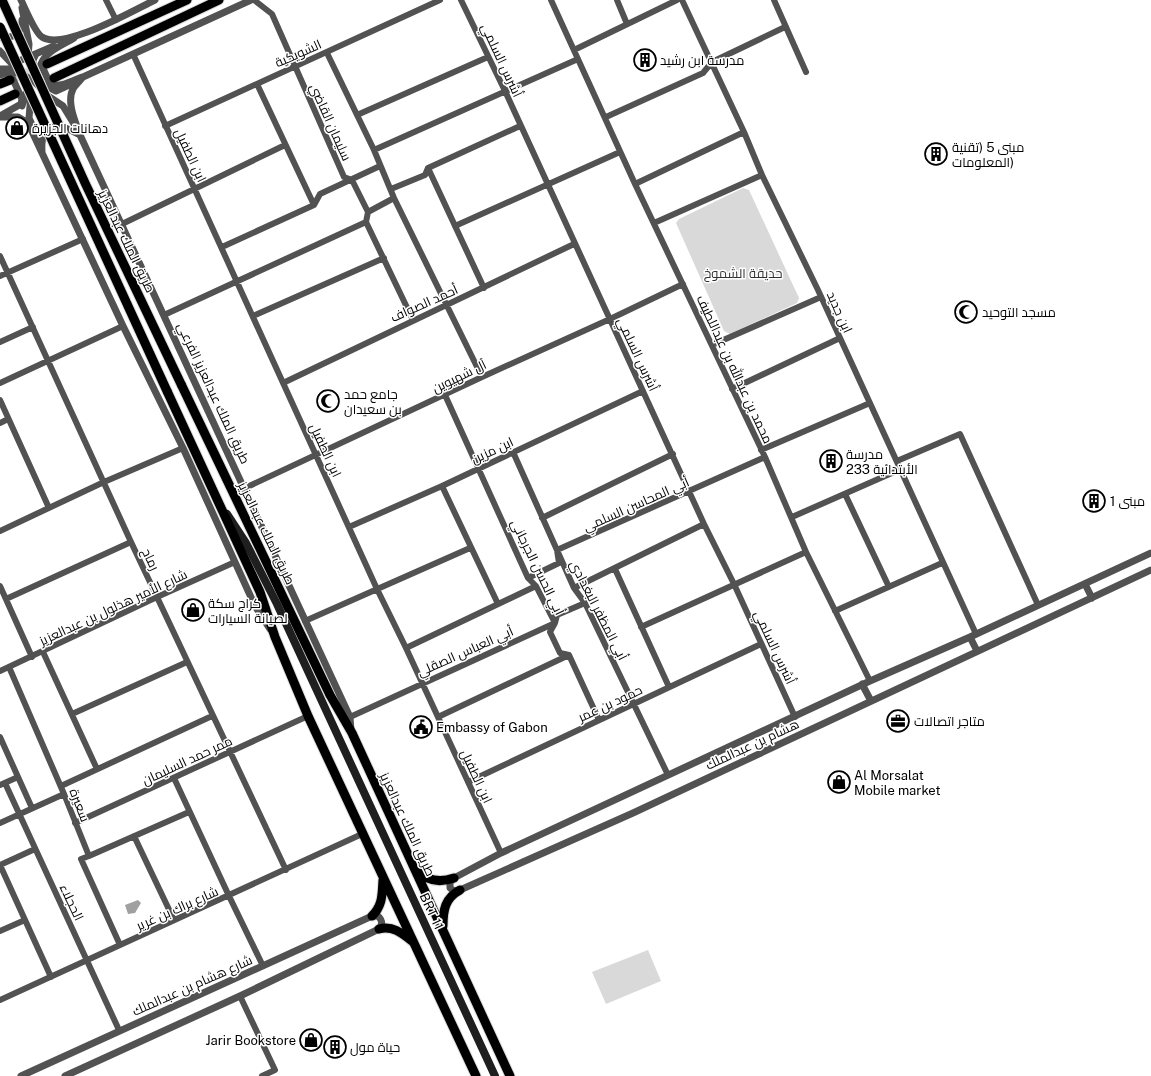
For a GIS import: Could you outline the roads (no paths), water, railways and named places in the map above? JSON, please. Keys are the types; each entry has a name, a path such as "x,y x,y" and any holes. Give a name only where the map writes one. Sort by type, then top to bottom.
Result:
{"main road":[{"name":"طريق الملك عبدالعزيز","path":"2,0 86,186 330,695 352,733 510,1076"},
{"path":"47,64 186,0"},
{"path":"54,78 220,0"},
{"name":"طريق الملك عبدالعزيز","path":"0,27 167,391 223,509 260,592 276,638 308,716 476,1076"},
{"path":"0,84 10,80"},
{"path":"0,101 16,94"},
{"name":"BRT 11","path":"223,509 246,543 277,604"},
{"name":"BRT 11","path":"254,536 255,552 277,604 495,1076"},
{"path":"413,865 422,875 434,880 454,878"},
{"path":"372,916 379,908 382,901 383,876"},
{"path":"443,929 444,907 450,897 460,890"},
{"path":"379,929 386,927 392,928 415,944"}],"street":[{"path":"0,37 12,38 22,26 20,0"},
{"path":"20,0 40,36 50,40 76,37"},
{"path":"20,0 27,32 28,58 31,77 27,96 22,106"},
{"path":"106,0 116,20"},
{"path":"0,71 12,64 116,20 155,0"},
{"path":"76,37 50,52 43,58 41,64 50,84 59,86 83,77 251,0"},
{"name":"سليمان القاضي","path":"254,0 272,14 294,67 344,177 352,180 368,212"},
{"name":"الشويكية","path":"165,126 440,0"},
{"name":"أشرس السلمي","path":"461,0 505,91 574,244 795,717"},
{"name":"محمد بن عبدالله بن عبداللطيف","path":"551,0 606,117 620,152 765,457 806,552 870,681"},
{"path":"617,0 627,24"},
{"path":"574,50 677,0"},
{"name":"ابن جديد","path":"682,0 712,62 762,175 901,469 973,636"},
{"path":"774,0 806,72"},
{"path":"606,117 703,73 712,62 785,27"},
{"path":"0,51 12,64 31,77 52,90 61,90"},
{"name":"سليمان القاضي","path":"327,53 374,150 394,198 482,377"},
{"path":"36,54 32,60 29,118 43,156"},
{"name":"ابن الطفيل","path":"134,54 193,188 222,247 377,589 406,648 501,854"},
{"path":"357,115 488,57"},
{"path":"374,150 578,59"},
{"path":"0,71 9,69 31,77 48,96 63,106 80,135"},
{"path":"0,71 11,75 22,99 21,104 0,116"},
{"path":"0,116 61,90 83,77"},
{"name":"طريق الملك عبدالعزيز الفرعي","path":"83,77 70,96 80,135 350,717 352,733"},
{"path":"257,84 314,205"},
{"path":"0,116 18,117 28,123 123,326 183,448 255,606 276,638"},
{"path":"43,156 42,142 47,129 51,127 63,126 80,135"},
{"path":"391,189 425,175 428,168 520,126"},
{"path":"635,184 744,132"},
{"path":"122,224 193,188 285,145"},
{"path":"455,226 620,152"},
{"path":"222,247 314,205 320,194 380,166"},
{"path":"428,168 484,288"},
{"path":"654,223 762,175"},
{"path":"394,198 368,212 366,222 413,320"},
{"path":"164,315 230,285 236,280 366,222"},
{"path":"0,276 83,239"},
{"name":"أحمد الصواف","path":"283,383 574,244"},
{"name":"رماح","path":"0,256 212,716 231,752 286,870"},
{"path":"253,316 384,258"},
{"name":"آل شهيوين","path":"245,488 317,456 482,377 610,320 683,284"},
{"path":"712,344 821,297"},
{"path":"0,383 123,326"},
{"path":"0,342 32,327"},
{"path":"732,389 840,338"},
{"name":"ابن مزين","path":"350,527 442,486 643,391"},
{"name":"أبي الحسن الجرجاني","path":"446,395 528,578 536,586 555,623 550,632 560,653 569,655 599,720"},
{"path":"0,400 49,508"},
{"path":"761,450 870,403"},
{"path":"0,423 8,419"},
{"path":"897,461 960,434 1038,605"},
{"path":"0,531 104,482 183,448"},
{"name":"أبي المظفر البغدادي","path":"513,452 574,588 585,603 668,775"},
{"path":"542,518 673,454"},
{"name":"أبي المحاسن السلمي","path":"558,550 765,457"},
{"path":"792,518 901,469"},
{"path":"442,486 470,548 498,604"},
{"path":"846,494 889,587"},
{"path":"574,588 704,524"},
{"path":"6,599 131,542"},
{"path":"305,621 470,548"},
{"path":"528,578 559,563 558,550"},
{"path":"641,627 806,552"},
{"name":"هشام بن عبدالملك","path":"454,878 501,854 795,717 862,684 973,636 1151,553"},
{"name":"شارع الأمير هذلول بن عبدالعزيز","path":"0,671 44,652 157,597 235,562"},
{"path":"835,611 942,563"},
{"path":"615,569 669,687"},
{"name":"هشام بن عبدالملك","path":"460,890 633,813 1151,570"},
{"path":"1085,584 1092,598"},
{"path":"0,586 32,657"},
{"path":"406,648 536,586"},
{"name":"أبي العباس الصقلي","path":"350,717 555,623 558,615 585,603"},
{"path":"973,636 977,651"},
{"name":"حمود بن عمر","path":"468,782 761,644"},
{"path":"44,652 97,769"},
{"path":"438,718 569,655"},
{"path":"72,714 187,662"},
{"name":"سعيرة","path":"9,667 61,786 89,856"},
{"path":"862,684 871,701"},
{"path":"61,786 212,716"},
{"name":"ممر حمد السليمان","path":"75,823 308,716"},
{"path":"0,737 32,808"},
{"path":"2,784 18,777"},
{"path":"174,778 263,966"},
{"name":"الحجلاء","path":"2,784 20,814 119,1030"},
{"path":"0,823 64,794"},
{"path":"120,946 81,859 189,812"},
{"name":"شارع براك بن غرير","path":"0,1000 362,834"},
{"path":"134,836 174,920"},
{"path":"35,849 0,865 51,977"},
{"path":"454,878 450,882 450,888 460,890"},
{"path":"70,1075 379,929 382,922 381,918 378,916 372,916"},
{"name":"شارع هشام بن عبدالملك","path":"21,1076 119,1030 372,916"},
{"path":"0,932 25,920"},
{"path":"240,996 275,1070 262,1076"}],"tunnel":[{"path":"10,80 47,64"}],"place":[{"name":"مدرسة ابن رشيد","path":"645,60"},
{"name":"دهانات الجزيرة","path":"17,128"},
{"name":"مبنى 5 (تقنية المعلومات)","path":"936,154"},
{"name":"مسجد التوحيد","path":"966,312"},
{"name":"جامع حمد بن سعيدان","path":"328,401"},
{"name":"مدرسة الأبتدائية 233","path":"831,461"},
{"name":"مبنى 1","path":"1094,501"},
{"name":"كراج سكة لصيانة السيارات","path":"193,610"},
{"name":"متاجر اتصالات","path":"898,721"},
{"name":"Embassy of Gabon","path":"421,727"},
{"name":"Al Morsalat Mobile market","path":"839,782"},
{"name":"Jarir Bookstore","path":"311,1040"},
{"name":"حياة مول","path":"335,1047"}],"park label":[{"name":"حديقة الشموخ","path":"743,273"}]}
